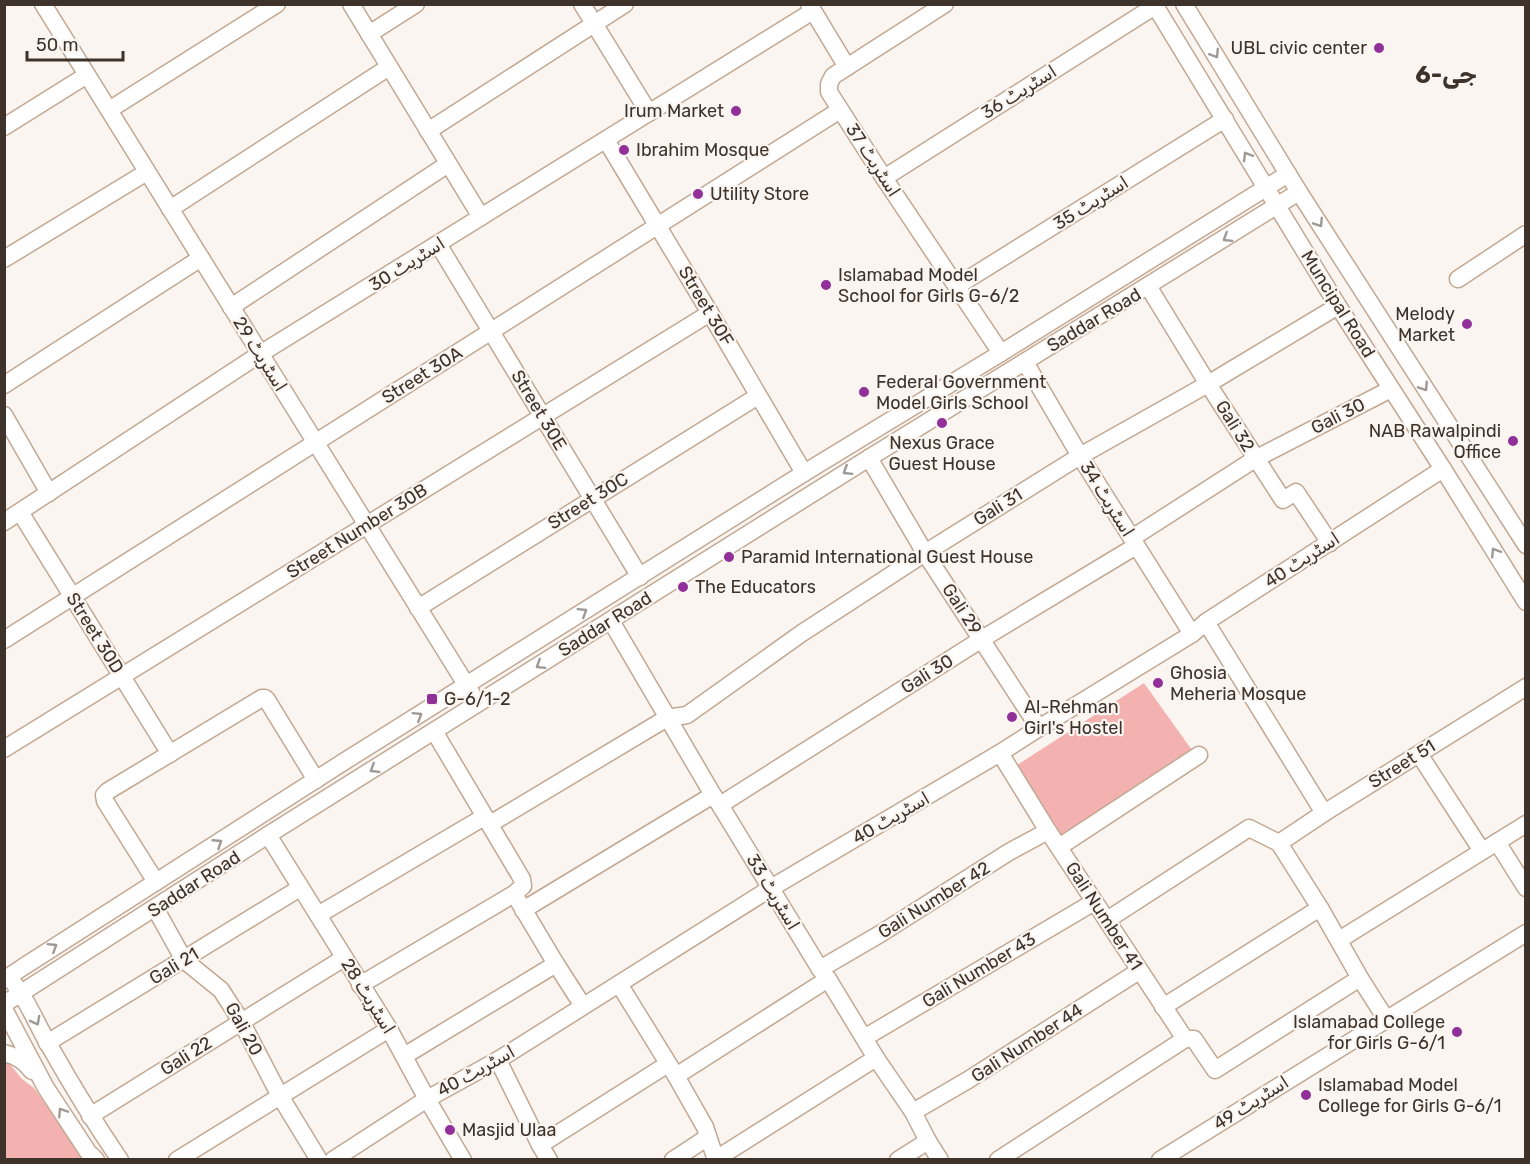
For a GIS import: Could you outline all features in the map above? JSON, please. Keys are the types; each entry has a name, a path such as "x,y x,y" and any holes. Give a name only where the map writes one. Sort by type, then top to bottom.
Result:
{"street":[{"name":"اسٹریٹ 29","path":"43,4 478,704"},
{"path":"109,110 277,4"},
{"path":"351,4 481,217"},
{"path":"369,34 416,4"},
{"path":"582,4 649,113"},
{"path":"428,131 625,4"},
{"name":"اسٹریٹ 37","path":"945,4 833,76 829,84 829,92 884,178 1002,352"},
{"path":"1184,4 1299,192 1526,545"},
{"name":"Muncipal Road","path":"1154,5 1338,306 1525,599"},
{"name":"اسٹریٹ 36","path":"884,178 1154,5"},
{"path":"811,8 847,67"},
{"name":"اسٹریٹ 30","path":"4,522 260,354 649,113 811,8"},
{"path":"170,209 389,67"},
{"path":"4,127 87,75"},
{"name":"Street 30A","path":"4,640 840,110"},
{"name":"اسٹریٹ 35","path":"957,286 1225,119"},
{"name":"Street 30F","path":"606,140 804,473"},
{"path":"231,307 448,164"},
{"path":"4,259 147,172"},
{"name":"Saddar Road","path":"6,976 804,473 1288,174"},
{"name":"Saddar Road","path":"4,1004 268,835 868,458 1299,192"},
{"path":"1458,279 1526,234"},
{"name":"Street 30E","path":"438,244 640,577"},
{"path":"4,385 201,258"},
{"name":"Gali 32","path":"1148,286 1255,459 1283,500 1296,492 1330,543"},
{"name":"Gali 31","path":"318,915 667,718 687,715 802,633 925,553 1080,456 1208,384 1338,306"},
{"name":"Street Number 30B","path":"4,749 710,313"},
{"name":"اسٹریٹ 34","path":"1025,362 1080,456 1192,634"},
{"name":"Gali 30","path":"523,910 716,800 982,639 1134,542 1255,459 1391,389"},
{"name":"Street 30C","path":"418,608 758,396"},
{"path":"4,415 49,493"},
{"name":"Gali 29","path":"868,458 925,553 1039,728"},
{"name":"اسٹریٹ 40","path":"333,1160 427,1099 498,1060 771,888 1039,728 1073,715 1192,634 1206,622 1443,469"},
{"name":"Street 30D","path":"20,512 170,754"},
{"name":"اسٹریٹ 33","path":"611,621 716,800 876,1058 913,1112 940,1160"},
{"path":"1206,622 1324,813"},
{"name":"Street 51","path":"1279,843 1526,687"},
{"path":"156,882 105,801 104,795 262,698 265,698 316,780"},
{"path":"434,731 522,879 519,890 523,910 583,1006"},
{"name":"Gali Number 41","path":"1000,753 1163,1007 1185,1039 1194,1039 1215,1070 1360,978"},
{"path":"1419,754 1482,851"},
{"path":"1059,847 1199,755"},
{"path":"1339,940 1526,824"},
{"path":"1107,920 1249,828 1279,843 1386,1019"},
{"name":"Gali Number 42","path":"544,1152 824,974 880,934 1009,852 1048,831"},
{"name":"اسٹریٹ 28","path":"268,835 388,1029 462,1160"},
{"path":"1497,842 1526,888"},
{"name":"Gali 21","path":"47,1043 300,888"},
{"path":"360,985 519,890"},
{"name":"Gali Number 43","path":"864,1038 1094,902"},
{"path":"1163,1007 1320,908"},
{"name":"Gali 20","path":"155,909 184,960 221,990 241,1021 280,1096 319,1160"},
{"name":"اسٹریٹ 49","path":"1160,1160 1526,933"},
{"name":"Gali 22","path":"90,1116 344,958"},
{"path":"404,1056 556,964"},
{"name":"Gali Number 44","path":"913,1112 968,1080 1139,970"},
{"path":"6,976 21,993 90,1116 120,1160"},
{"path":"619,984 705,1127 716,1159 876,1058"},
{"path":"4,1009 46,1088 88,1152 96,1160"},
{"path":"177,1160 388,1029"},
{"path":"998,1160 1185,1039"},
{"path":"4,1053 25,1062 46,1088"},
{"path":"498,1060 544,1152"},
{"path":"673,1160 708,1137"},
{"path":"898,1160 928,1141"}],"shaded area":[{"path":"1144,683 1194,753 1059,842 1014,767"},
{"path":"4,1057 22,1079 34,1088 84,1159 5,1159"}],"place":[{"name":"UBL civic center","path":"1379,48"},
{"name":"Irum Market","path":"736,111"},
{"name":"Ibrahim Mosque","path":"624,150"},
{"name":"Utility Store","path":"698,194"},
{"name":"Islamabad Model School for Girls G-6/2","path":"826,285"},
{"name":"Melody Market","path":"1467,324"},
{"name":"Federal Government Model Girls School","path":"864,392"},
{"name":"Nexus Grace Guest House","path":"942,423"},
{"name":"NAB Rawalpindi Office","path":"1513,441"},
{"name":"Paramid International Guest House","path":"729,557"},
{"name":"The Educators","path":"683,587"},
{"name":"Ghosia Meheria Mosque","path":"1158,683"},
{"name":"G-6/1-2","path":"432,699"},
{"name":"Al-Rehman Girl's Hostel","path":"1012,717"},
{"name":"Islamabad College for Girls G-6/1","path":"1457,1032"},
{"name":"Islamabad Model College for Girls G-6/1","path":"1306,1095"},
{"name":"Masjid Ulaa","path":"450,1130"}],"district":[{"name":"جی-6","path":"1446,75"}]}
